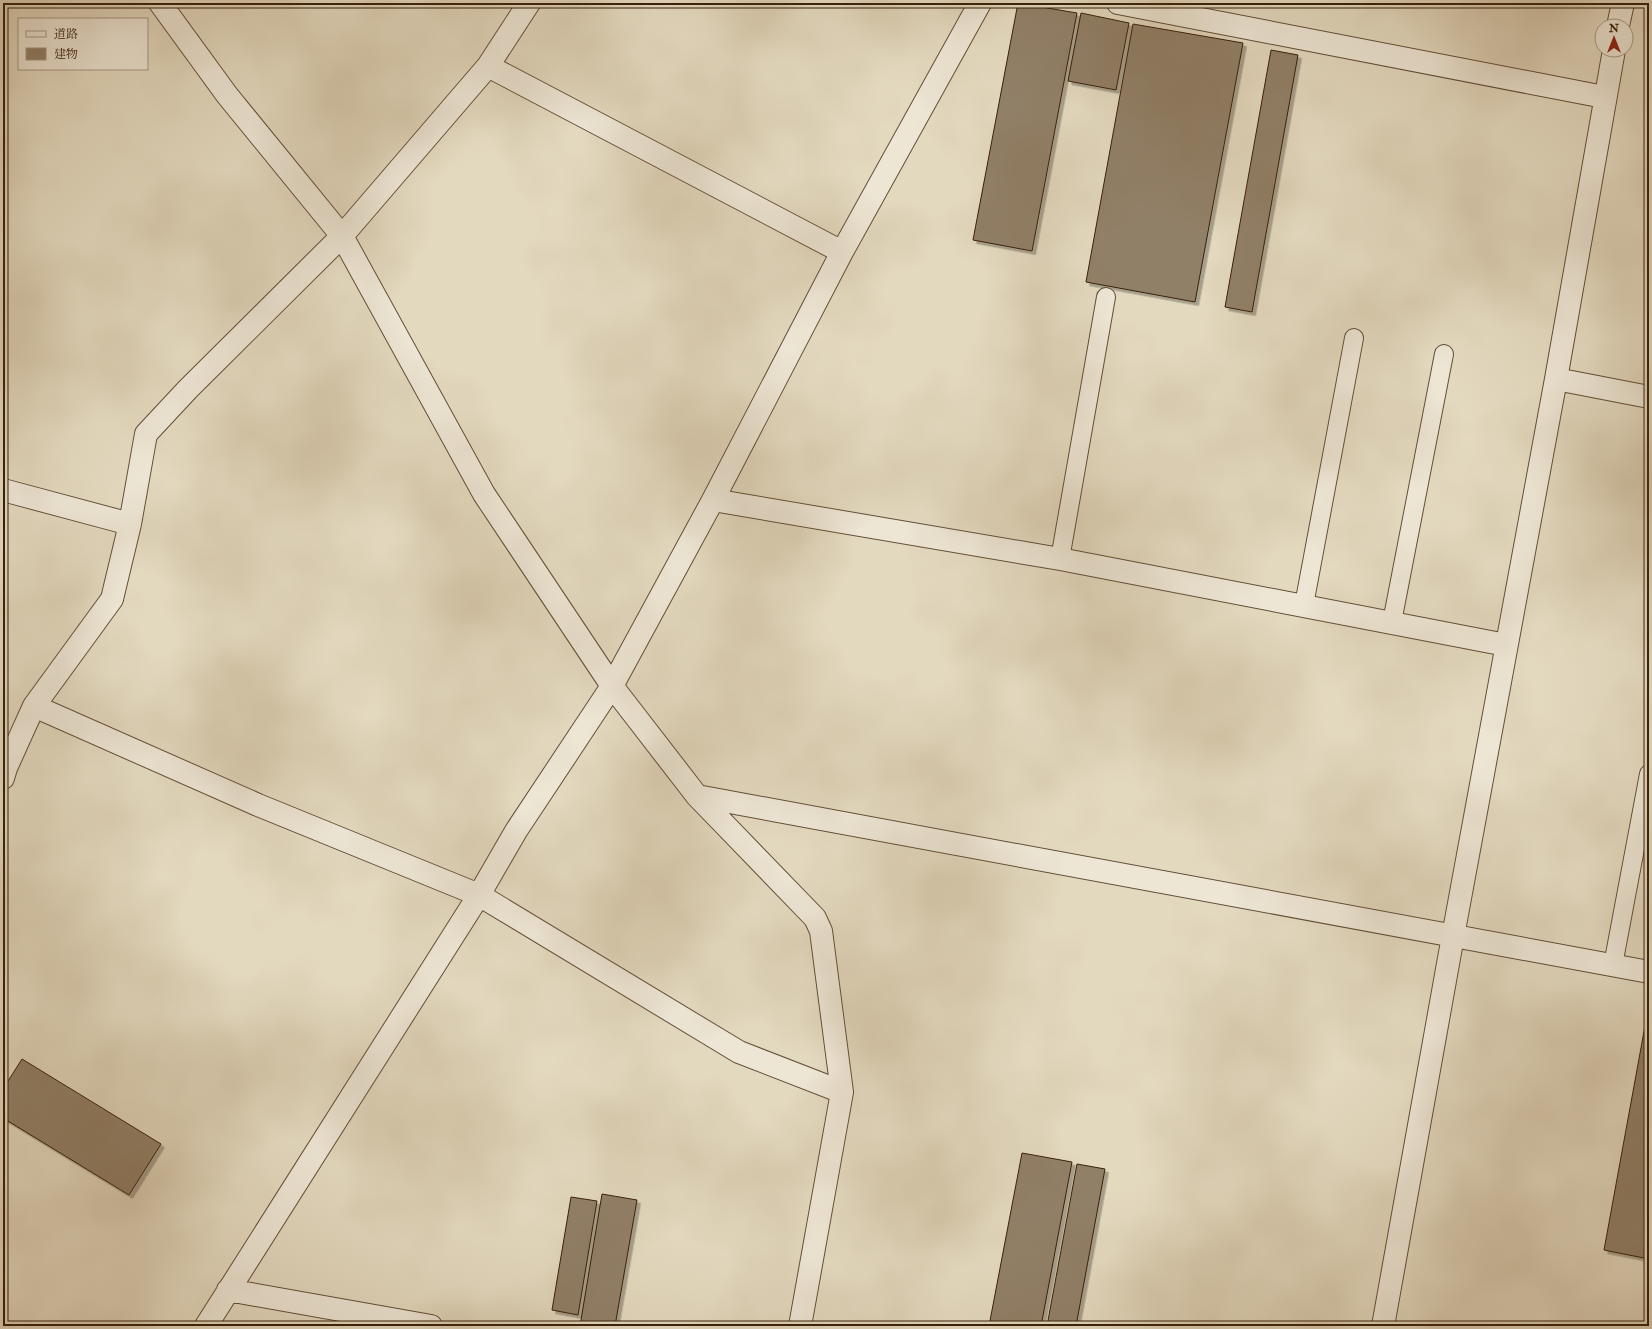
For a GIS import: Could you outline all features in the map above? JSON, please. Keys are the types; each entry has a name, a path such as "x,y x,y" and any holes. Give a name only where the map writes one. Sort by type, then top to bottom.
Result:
{"street":[{"path":"160,3 227,96 342,236 484,494 612,686 697,796 815,918 820,931 842,1092 800,1326"},
{"path":"3,778 34,706 112,599 130,524 146,434 193,383 342,236 488,66 529,3"},
{"path":"206,1326 479,895 516,832 612,686 713,500 842,252 980,3"},
{"path":"1118,3 1604,97"},
{"path":"1620,18 1623,3"},
{"path":"1384,1326 1453,936 1556,379 1604,97 1612,58"},
{"path":"488,66 842,252"},
{"path":"1556,379 1649,397"},
{"path":"3,490 130,524"},
{"path":"713,500 1060,559 1506,645"},
{"path":"34,706 258,805 479,895 739,1052 842,1092"},
{"path":"697,796 1649,972"},
{"path":"228,1290 431,1326"}],"lane":[{"path":"1060,559 1106,297"},
{"path":"1304,605 1354,338"},
{"path":"1392,622 1444,354"},
{"path":"1613,965 1649,774"}],"building":[{"path":"1018,3 1077,13 1032,251 973,240"},
{"path":"1081,13 1129,23 1116,90 1068,81"},
{"path":"1133,24 1243,43 1195,302 1086,282"},
{"path":"1271,50 1298,55 1252,312 1225,307"},
{"path":"1647,1015 1649,1015 1649,1259 1604,1250"},
{"path":"22,1059 161,1144 129,1195 3,1118 3,1089"},
{"path":"1022,1153 1072,1162 1041,1326 989,1326"},
{"path":"1077,1164 1105,1169 1076,1326 1047,1326"},
{"path":"602,1194 637,1200 615,1326 580,1326"},
{"path":"571,1197 597,1201 578,1315 552,1310"}]}
